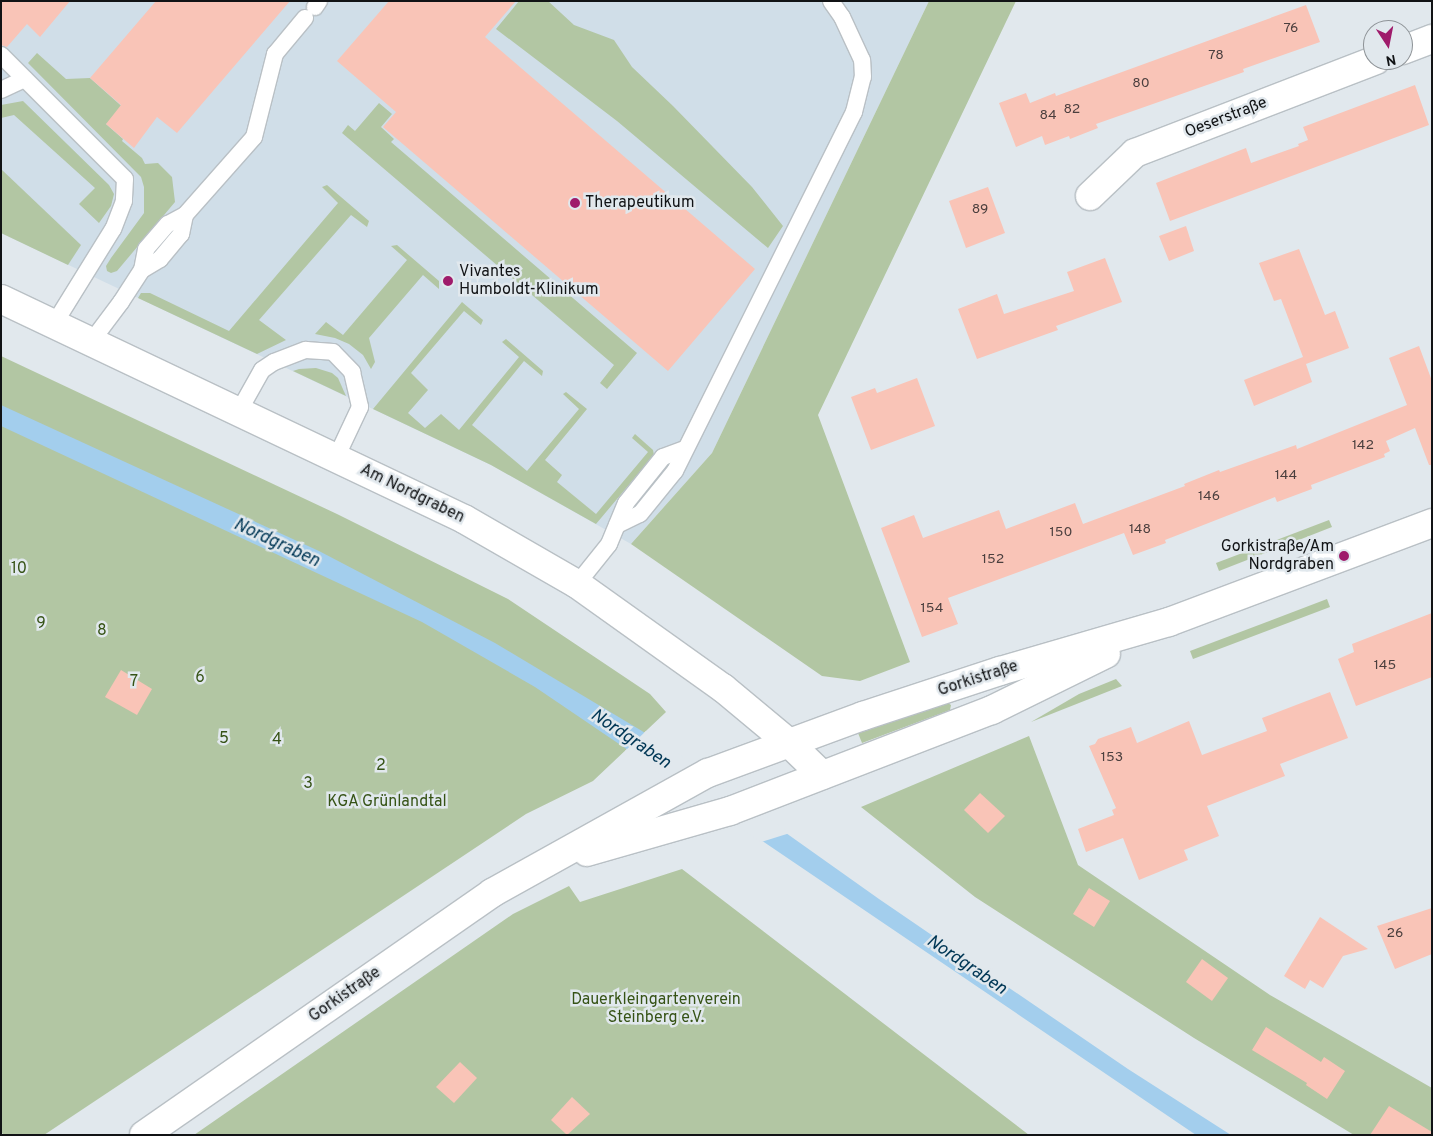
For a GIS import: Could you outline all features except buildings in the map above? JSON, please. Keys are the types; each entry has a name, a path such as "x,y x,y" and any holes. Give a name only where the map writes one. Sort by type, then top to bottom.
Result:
{"main road":[{"path":"1413,46 1432,39"},
{"name":"Oeserstraße","path":"1090,196 1135,153 1363,65"},
{"name":"Am Nordgraben","path":"1,299 464,519 577,584 723,688 789,743"},
{"name":"Gorkistraße","path":"144,1135 492,892 708,773 863,716 1000,671 1169,622 1432,523"},
{"name":"Gorkistraße","path":"549,862 683,826 778,792 992,710 1169,622"},
{"path":"789,743 822,774"}],"lane":[{"path":"577,584 609,544 617,525 640,514 675,471 854,112 862,76 862,60 849,30 831,1"},
{"path":"91,342 142,270 160,259 181,234 185,214 254,137 275,54 313,9"},
{"path":"1,55 124,179 124,201 113,229 54,324"},
{"path":"1,90 25,79"},
{"path":"238,411 262,370 274,362 306,350 333,352 352,372 360,407 336,458"}],"shaded area":[{"name":"Vivantes Humboldt-Klinikum","path":"1,1 929,1 712,453 631,544 491,465 1,233"}],"green space":[{"path":"519,1 548,1 574,25 614,40 632,67 752,187 783,226 768,248 617,121 496,29"},
{"path":"929,1 1016,1 818,415 910,662 860,681 822,676 631,544 712,453"},
{"path":"37,53 66,79 90,78 127,111 106,124 142,158 145,164 158,163 172,177 175,202 117,271 111,273 107,271 106,266 144,213 144,187 141,177 28,63"},
{"path":"23,101 109,185 114,194 111,206 99,223 79,204 95,188 14,115 1,118 1,105"},
{"path":"379,103 392,114 381,127 394,139 391,142 637,353 607,389 600,383 614,365 342,133 348,125 355,131"},
{"path":"1,169 81,245 68,265 1,233"},
{"path":"327,185 369,221 367,227 351,215 259,320 286,340 257,354 138,298 141,293 150,293 229,331 338,203 322,187"},
{"path":"397,245 439,281 439,289 423,275 369,338 375,362 371,369 363,355 349,344 335,338 315,334 326,322 343,335 407,260 391,246"},
{"path":"462,302 483,320 481,325 464,311 411,373 428,390 408,413 425,428 441,414 459,430 519,357 502,342 506,339 543,371 542,376 524,361 472,425 527,471 579,409 563,394 566,392 587,409 545,460 562,475 557,482 596,514 648,452 632,438 635,434 653,450 654,455 596,524 491,465 373,409"},
{"path":"1,356 337,514 508,599 650,694 666,712 593,781 526,814 44,1135 4,1135 1,1132"},
{"path":"316,368 332,373 338,378 346,396 293,371"},
{"path":"1329,520 1332,527 1219,571 1216,563"},
{"path":"1327,599 1330,607 1193,659 1190,651"},
{"path":"1116,679 1122,686 1031,722 1079,694"},
{"path":"948,703 951,705 950,710 862,743 858,733"},
{"path":"1029,736 1078,865 1270,995 1432,1088 1432,1135 1354,1135 1194,1038 975,897 861,807"},
{"name":"Dauerkleingartenverein Steinberg e.V.","path":"682,869 1029,1135 194,1135 513,914 569,886 580,902"}],"water":[{"name":"Nordgraben","path":"1,405 319,551 495,643 642,731 879,899 1128,1069 1231,1135 1196,1135 535,687 422,622 1,426"}],"pier":[{"path":"646,731 790,833 761,842 625,751"}],"place":[{"name":"Therapeutikum","path":"575,203"},
{"name":"Vivantes Humboldt-Klinikum","path":"448,281"},
{"name":"Gorkistraße/Am Nordgraben","path":"1344,556"}],"park label":[{"name":"10","path":"19,569"},
{"name":"9","path":"41,624"},
{"name":"8","path":"102,631"},
{"name":"6","path":"200,678"},
{"name":"7","path":"134,682"},
{"name":"5","path":"224,739"},
{"name":"4","path":"277,740"},
{"name":"2","path":"381,766"},
{"name":"3","path":"308,784"},
{"name":"KGA Grünlandtal","path":"387,802"}]}
